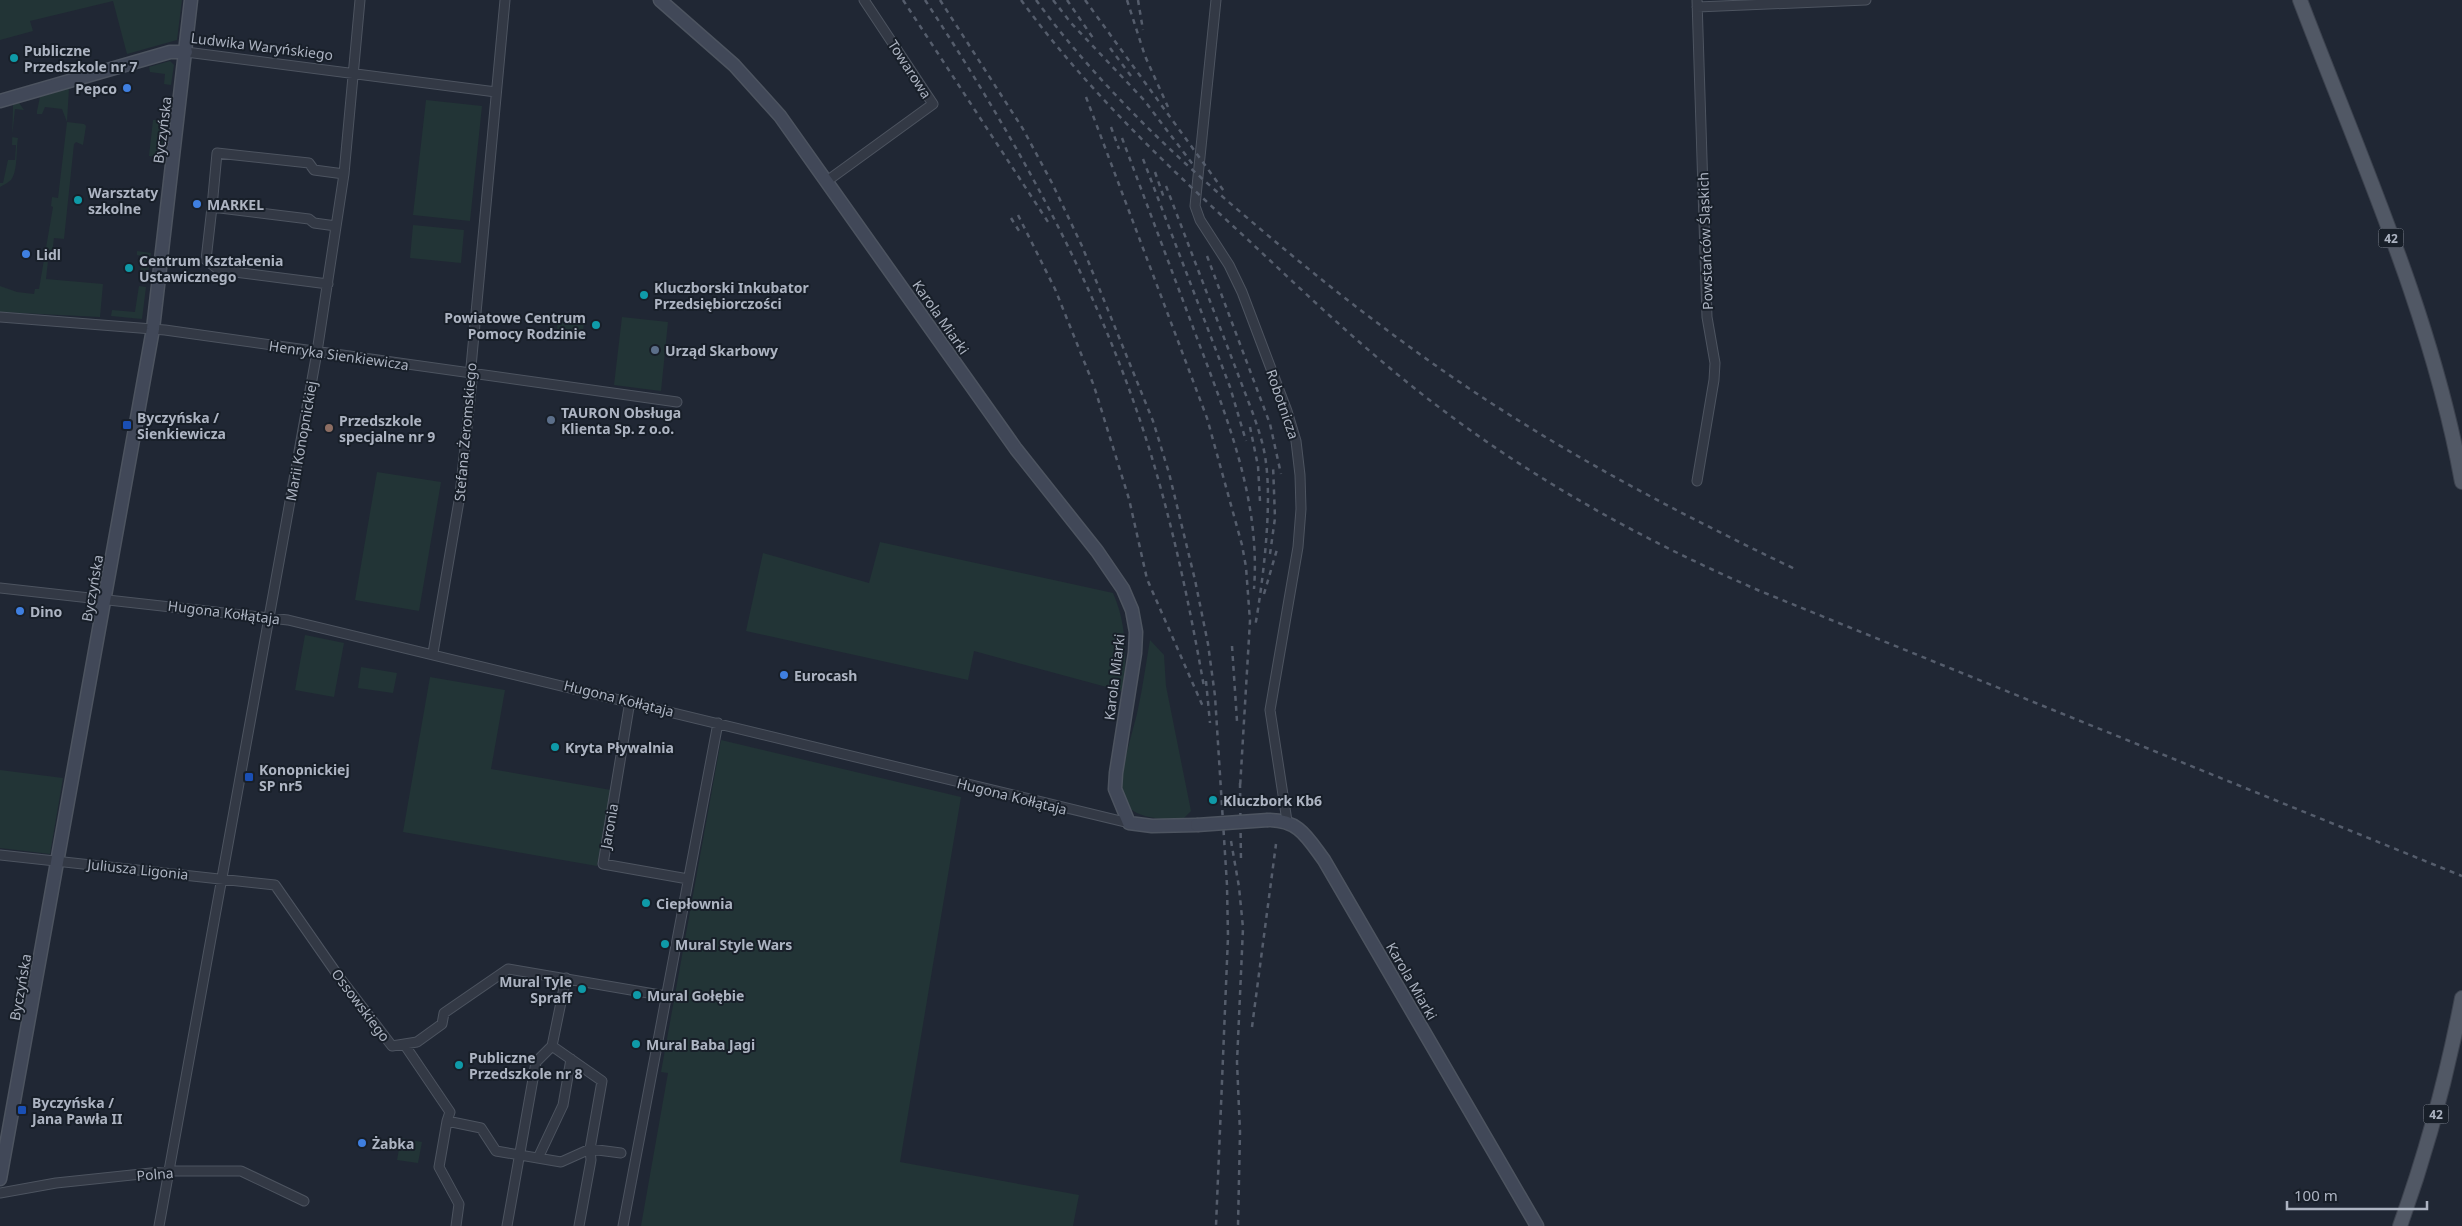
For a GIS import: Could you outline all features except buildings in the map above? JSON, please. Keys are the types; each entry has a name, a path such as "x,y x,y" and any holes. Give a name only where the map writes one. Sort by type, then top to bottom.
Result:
{"main road":[{"name":"42","path":"2300,0 2411,292 2438,380 2462,482"},
{"name":"42","path":"2400,1226 2421,1167 2440,1102 2462,998"}],"street":[{"name":"Byczyńska","path":"0,1179 153,329 191,0"},
{"name":"Marii Konopnickiej","path":"223,878 318,352 344,174 360,0"},
{"name":"Stefana Żeromskiego","path":"433,653 460,495 506,0"},
{"name":"Karola Miarki","path":"660,0 734,65 780,116 1016,449 1097,551 1123,589 1132,610 1135,639 1115,789 1128,823"},
{"name":"Towarowa","path":"827,181 933,104 864,0"},
{"name":"Robotnicza","path":"1216,0 1196,206 1200,220 1229,265 1242,292 1287,411 1296,441 1300,475 1298,547 1270,710 1287,821"},
{"path":"1697,3 1866,0"},
{"name":"Powstańców Śląskich","path":"1697,3 1707,317 1715,363 1711,408 1697,481"},
{"name":"Ludwika Waryńskiego","path":"0,101 170,52 186,52 496,92"},
{"path":"328,284 219,270 206,260 217,153 309,163 314,170 344,174"},
{"path":"212,207 309,219 314,223 336,226"},
{"name":"Henryka Sienkiewicza","path":"0,317 153,329 677,402"},
{"name":"Hugona Kołłątaja","path":"0,588 270,616 433,653 1128,823"},
{"name":"Jaronia","path":"630,701 602,864 688,879"},
{"path":"623,1226 718,722"},
{"path":"1128,823 1159,826 1268,820 1287,821"},
{"name":"Karola Miarki","path":"1287,821 1301,830 1324,860 1537,1226"},
{"name":"Juliusza Ligonia","path":"0,854 275,885"},
{"path":"159,1226 223,878"},
{"name":"Ossowskiego","path":"275,885 392,1046 417,1042 442,1024 444,1013 508,969 666,996"},
{"path":"507,1226 536,1062 552,1046 566,978"},
{"path":"404,1044 450,1112 439,1167 459,1204 456,1226"},
{"path":"552,1046 602,1080 590,1148 591,1160 579,1226"},
{"path":"538,1158 563,1105 571,1059"},
{"path":"448,1121 481,1128 496,1151 561,1162 590,1148 621,1153"},
{"name":"Polna","path":"0,1193 56,1183 170,1172 241,1171 304,1201"}],"shaded area":[{"path":"0,0 182,0 177,40 127,54 113,1 30,21 33,31 0,40"},
{"path":"170,61 174,65 171,85 164,84 165,74 150,72 149,67"},
{"path":"69,88 67,122 62,109 45,107 42,114 37,114 40,97"},
{"path":"426,100 482,106 470,221 413,215"},
{"path":"19,103 24,110 15,109 12,135 13,105"},
{"path":"161,110 168,111 162,157 149,156 153,120 160,120"},
{"path":"67,122 84,124 86,126 83,145 76,142 74,144 64,239 54,238 46,279 103,284 100,317 0,312 0,286 17,292 34,294 35,289 39,289 53,207 51,206 52,197 58,198"},
{"path":"12,137 18,138 15,171 11,180 0,187 0,183 3,183 8,160 15,160 16,145 12,145"},
{"path":"413,225 464,230 461,263 410,258"},
{"path":"137,251 151,253 147,282 139,281 142,256 137,255"},
{"path":"139,286 146,287 142,319 111,316 112,310 135,312"},
{"path":"622,317 668,322 661,391 614,385"},
{"path":"558,318 584,321 583,332 559,332 557,330"},
{"path":"377,472 441,482 419,611 355,600"},
{"path":"880,542 1113,593 1123,630 1125,692 974,651 968,680 746,631 763,553 869,583"},
{"path":"305,635 344,643 334,697 295,690"},
{"path":"1150,640 1164,655 1166,686 1191,811 1182,820 1141,815 1127,806 1121,791 1126,755 1140,700"},
{"path":"361,667 397,673 393,693 358,688"},
{"path":"430,677 505,690 491,769 611,790 597,866 403,832"},
{"path":"721,740 961,797 900,1162 1079,1195 1073,1226 641,1226 668,1073 661,1072"},
{"path":"0,770 63,778 50,854 0,848"},
{"path":"401,1138 422,1142 418,1163 397,1160"}],"railway":[{"path":"903,0 1050,225"},
{"path":"925,0 992,106 1023,161 1053,216 1106,330 1129,388 1158,477 1180,567 1204,687"},
{"path":"940,0 1023,129 1052,183 1082,246 1153,421 1169,473 1195,580 1208,644 1215,696 1227,885 1228,937 1216,1226"},
{"path":"1021,0 1072,64 1127,124 1185,181 1316,303 1389,368 1440,408 1555,486 1635,531 1760,591 2462,876"},
{"path":"1036,0 1086,62 1168,148 1290,254 1356,307 1458,381 1561,447 1728,537 1797,570"},
{"path":"1053,0 1071,23 1144,100 1194,166"},
{"path":"1067,0 1093,38"},
{"path":"1085,0 1226,194"},
{"path":"1127,0 1145,56 1168,107"},
{"path":"1138,0 1143,30"},
{"path":"1110,48 1134,80"},
{"path":"1086,97 1207,418 1242,545 1246,567 1250,621 1240,788"},
{"path":"1111,127 1119,149"},
{"path":"1122,138 1217,393 1238,456 1252,522 1255,555 1254,589"},
{"path":"1143,159 1230,387 1246,441"},
{"path":"1155,172 1164,198"},
{"path":"1166,186 1252,411 1264,450 1268,481 1267,523 1264,567 1255,627"},
{"path":"1018,215 1055,289 1094,386 1129,499 1147,579 1204,709"},
{"path":"1011,218 1021,234"},
{"path":"1207,256 1270,424 1281,474"},
{"path":"1250,427 1258,466 1260,501"},
{"path":"1270,554 1275,518 1273,465"},
{"path":"1264,594 1278,546"},
{"path":"1232,646 1237,721"},
{"path":"1206,681 1210,723"},
{"path":"1240,783 1241,863"},
{"path":"1231,841 1239,887 1243,928 1237,1062 1240,1132 1238,1226"},
{"path":"1252,1027 1276,844"}],"place":[{"name":"Publiczne Przedszkole nr 7","path":"14,58"},
{"name":"Pepco","path":"127,88"},
{"name":"Warsztaty szkolne","path":"78,200"},
{"name":"MARKEL","path":"197,204"},
{"name":"Lidl","path":"26,254"},
{"name":"Centrum Kształcenia Ustawicznego","path":"129,268"},
{"name":"Kluczborski Inkubator Przedsiębiorczości","path":"644,295"},
{"name":"Powiatowe Centrum Pomocy Rodzinie","path":"596,325"},
{"name":"Urząd Skarbowy","path":"655,350"},
{"name":"TAURON Obsługa Klienta Sp. z o.o.","path":"551,420"},
{"name":"Byczyńska / Sienkiewicza","path":"127,425"},
{"name":"Przedszkole specjalne nr 9","path":"329,428"},
{"name":"Dino","path":"20,611"},
{"name":"Eurocash","path":"784,675"},
{"name":"Kryta Pływalnia","path":"555,747"},
{"name":"Konopnickiej SP nr5","path":"249,777"},
{"name":"Kluczbork Kb6","path":"1213,800"},
{"name":"Ciepłownia","path":"646,903"},
{"name":"Mural Style Wars","path":"665,944"},
{"name":"Mural Tyle Spraff","path":"582,989"},
{"name":"Mural Gołębie","path":"637,995"},
{"name":"Mural Baba Jagi","path":"636,1044"},
{"name":"Publiczne Przedszkole nr 8","path":"459,1065"},
{"name":"Byczyńska / Jana Pawła II","path":"22,1110"},
{"name":"Żabka","path":"362,1143"}]}
